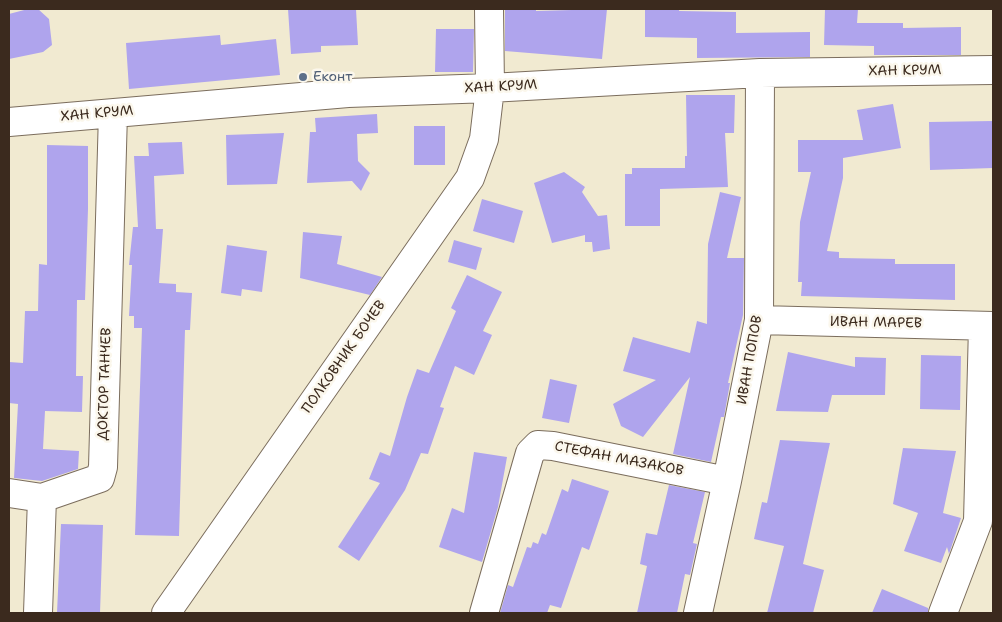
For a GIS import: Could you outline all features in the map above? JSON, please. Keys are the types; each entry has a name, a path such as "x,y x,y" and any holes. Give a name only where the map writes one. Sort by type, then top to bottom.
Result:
{"street":[{"name":"ПОЛКОВНИК БОЧЕВ","path":"166,613 470,178 484,139 490,88 488,9"},
{"name":"ХАН КРУМ","path":"9,122 348,94 760,73 993,70"},
{"name":"ИВАН ПОПОВ","path":"698,613 759,320 760,73"},
{"name":"ДОКТОР ТАНЧЕВ","path":"42,498 100,478 103,467 113,113"},
{"name":"ИВАН МАРЕВ","path":"759,320 988,326"},
{"path":"943,613 978,521 988,326"},
{"name":"СТЕФАН МАЗАКОВ","path":"484,613 530,454 538,445 553,446 727,481"},
{"path":"9,493 42,498 38,613"}],"building":[{"path":"28,9 38,9 49,19 52,45 43,52 9,59 9,14"},
{"path":"288,9 356,9 358,45 321,46 321,52 291,54"},
{"path":"505,9 536,9 536,11 607,9 602,59 505,51"},
{"path":"645,9 736,12 736,33 810,32 810,57 697,58 697,38 645,37"},
{"path":"825,9 858,9 857,23 903,23 903,28 961,27 961,55 874,55 874,46 824,45"},
{"path":"436,29 474,29 473,72 435,72"},
{"path":"220,35 221,45 276,39 280,75 129,89 126,43"},
{"path":"686,95 735,95 734,133 725,133 728,187 660,189 660,226 625,226 625,174 632,174 632,168 685,168 685,156 687,156"},
{"path":"893,104 901,148 843,158 843,178 827,251 839,252 839,258 895,259 895,264 955,264 955,300 801,296 802,282 798,282 800,222 811,172 798,172 798,140 863,140 857,110"},
{"path":"377,114 378,133 357,134 358,161 370,173 361,191 352,181 307,183 310,132 316,132 315,118"},
{"path":"993,121 993,168 930,170 929,122"},
{"path":"414,126 445,126 445,165 414,165"},
{"path":"284,133 277,184 227,185 226,135"},
{"path":"182,142 184,174 154,176 156,229 163,229 159,283 176,284 176,292 192,293 190,330 185,330 179,536 135,535 142,328 134,328 134,316 129,316 132,265 129,265 133,227 138,227 134,156 149,156 148,143"},
{"path":"47,145 88,146 88,209 85,300 77,300 76,376 83,376 82,412 45,411 43,449 79,451 78,469 42,481 14,478 18,404 9,403 9,362 23,363 25,311 38,311 39,264 47,265"},
{"path":"564,172 585,187 582,192 598,216 607,215 610,249 593,252 592,242 585,242 585,235 552,243 534,183"},
{"path":"720,192 741,197 727,258 744,258 743,315 728,383 730,383 724,417 721,417 711,462 673,454 690,377 643,437 621,426 613,404 656,380 623,371 633,337 690,353 697,321 707,324 708,244"},
{"path":"482,199 523,211 514,243 473,231"},
{"path":"303,232 342,236 337,264 382,277 370,295 300,278"},
{"path":"454,240 482,248 476,270 448,262"},
{"path":"227,245 267,251 262,292 242,289 241,296 221,293"},
{"path":"467,275 502,292 483,331 492,335 474,375 455,366 440,407 444,408 428,454 421,453 405,490 359,561 338,547 380,483 369,479 380,452 390,456 417,369 429,373 456,311 451,308"},
{"path":"788,352 855,367 855,357 886,358 885,395 832,395 828,412 776,411"},
{"path":"921,355 961,356 960,410 920,409"},
{"path":"550,379 577,385 569,423 542,418"},
{"path":"780,440 830,443 803,564 824,570 813,613 767,613 784,546 754,539 762,502 767,503"},
{"path":"903,448 956,451 943,513 961,518 949,554 947,547 941,563 904,551 918,513 893,504"},
{"path":"474,452 507,457 498,507 482,562 439,547 452,508 464,513"},
{"path":"572,479 609,491 589,550 582,547 561,608 550,605 547,613 500,613 508,585 513,587 527,547 531,548 533,542 538,544 542,533 546,535 562,489 568,492"},
{"path":"669,485 705,492 693,543 697,544 690,575 685,574 677,613 637,613 647,566 640,564 646,533 657,535"},
{"path":"61,524 103,525 100,613 57,613"},
{"path":"882,589 928,608 928,613 872,613"}],"place":[{"name":"Еконт","path":"303,77"}]}
